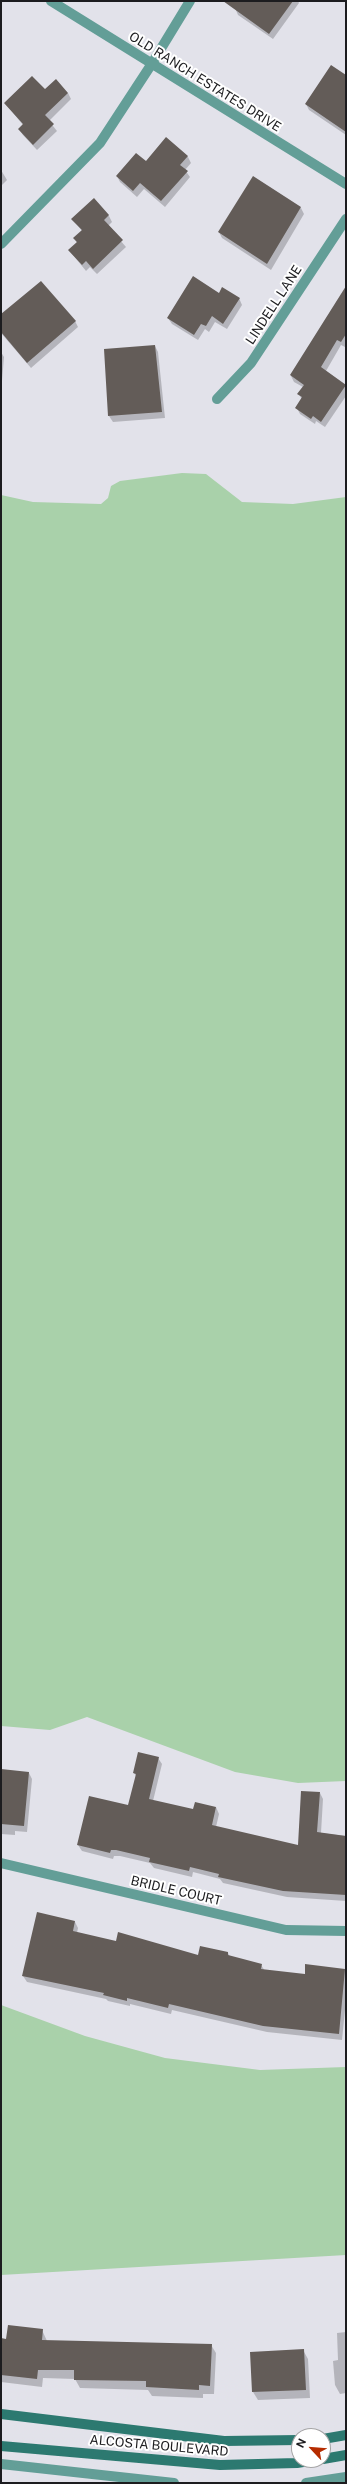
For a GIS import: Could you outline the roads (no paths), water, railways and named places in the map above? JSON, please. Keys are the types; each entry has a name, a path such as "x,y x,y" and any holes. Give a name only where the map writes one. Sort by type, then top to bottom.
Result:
{"main road":[{"name":"ALCOSTA BOULEVARD","path":"1,2414 224,2441 291,2440"},
{"path":"331,2437 346,2435"},
{"name":"ALCOSTA BOULEVARD","path":"1,2446 220,2465 291,2463"},
{"path":"331,2458 346,2455"}],"street":[{"name":"OLD RANCH ESTATES DRIVE","path":"51,1 151,65 346,184"},
{"path":"1,244 100,144 190,1"},
{"name":"LINDELL LANE","path":"217,399 251,363 346,219"},
{"name":"BRIDLE COURT","path":"1,1863 286,1930 346,1931"},
{"path":"1,2464 174,2483"},
{"path":"306,2483 346,2477"}]}
